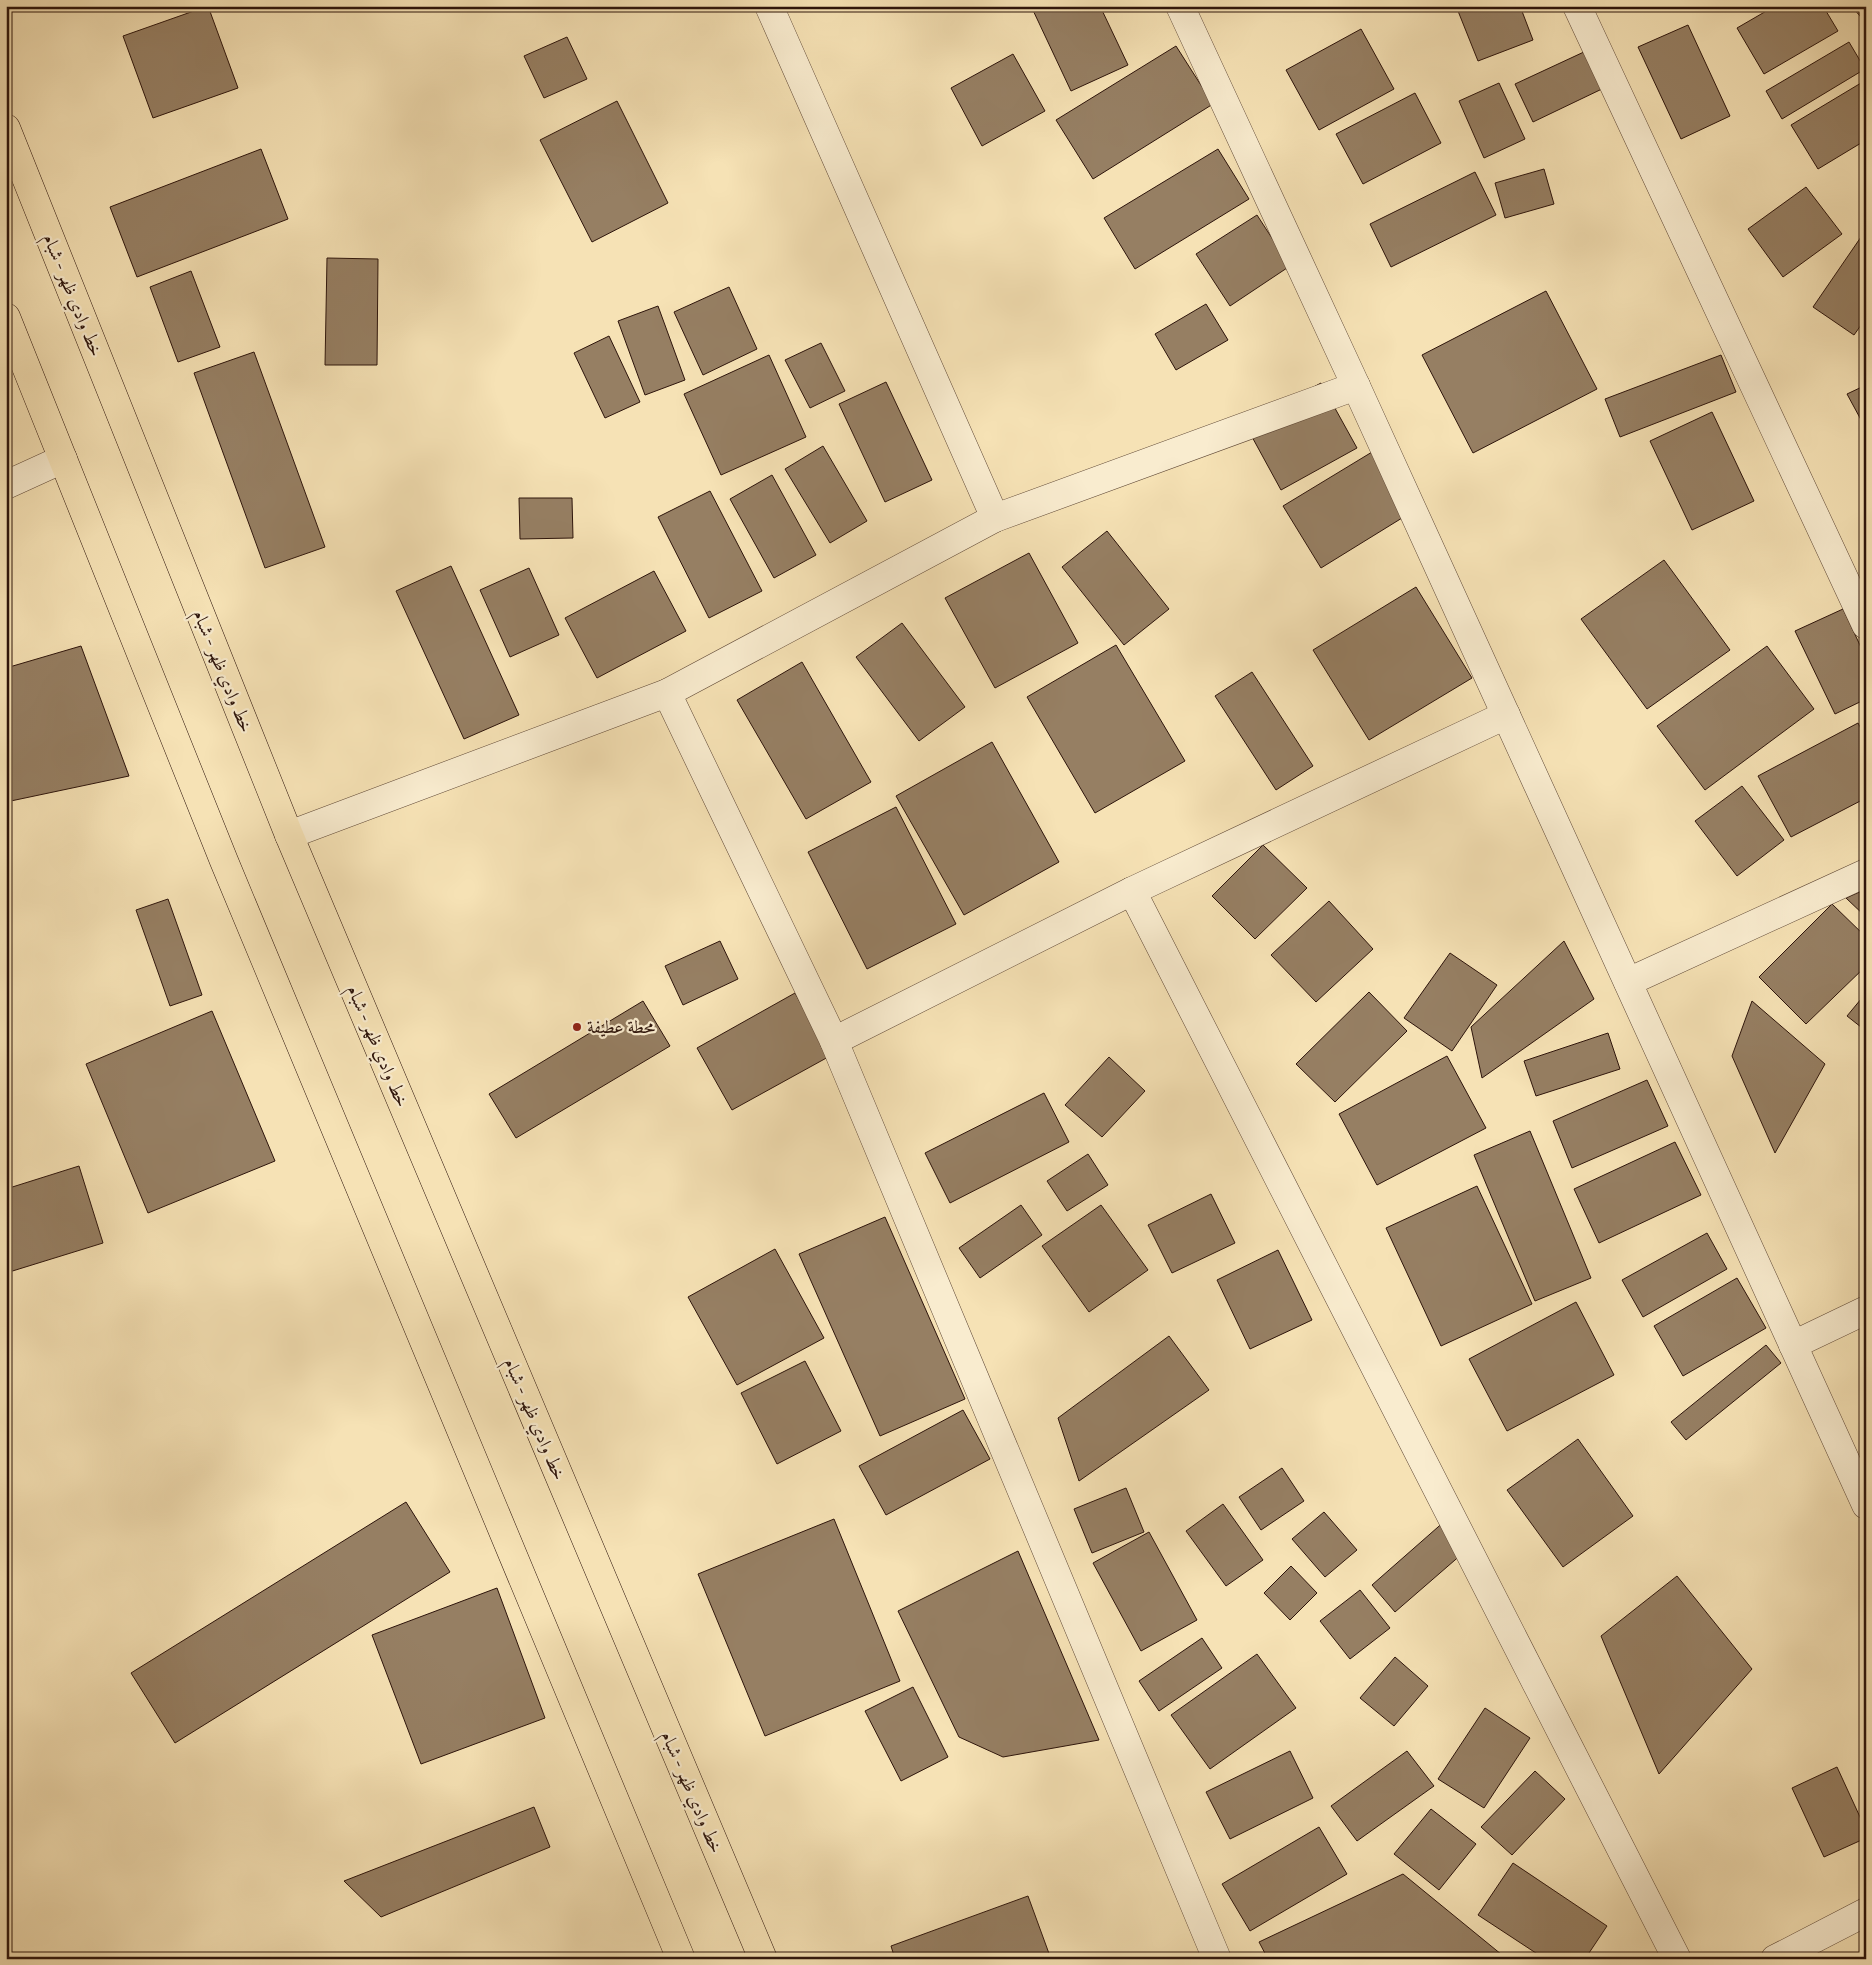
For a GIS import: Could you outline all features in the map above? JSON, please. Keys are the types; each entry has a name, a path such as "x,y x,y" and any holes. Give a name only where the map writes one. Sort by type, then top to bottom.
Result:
{"main road":[{"name":"خط وادي ظهر - شبام","path":"6,128 289,835 763,1959"},
{"path":"6,317 224,861 681,1959"}],"street":[{"path":"769,6 995,518"},
{"path":"1180,6 1356,386 1866,1505"},
{"path":"1578,6 1866,625"},
{"path":"289,835 667,693 995,518 1356,386"},
{"path":"6,485 63,459"},
{"path":"667,693 834,1041 1217,1959"},
{"path":"834,1041 1132,891 1506,715"},
{"path":"1628,982 1866,873"},
{"path":"1132,891 1677,1959"},
{"path":"1793,1345 1866,1310"},
{"path":"1775,1959 1866,1912"}],"building":[{"path":"208,6 238,88 153,118 123,36"},
{"path":"1031,6 1100,6 1128,65 1071,91"},
{"path":"1456,6 1520,6 1533,40 1478,61"},
{"path":"1775,6 1823,6 1838,31 1764,74 1737,28"},
{"path":"1855,6 1866,6 1866,23 1853,8"},
{"path":"1688,25 1730,116 1681,139 1638,47"},
{"path":"1361,29 1394,89 1319,130 1286,70"},
{"path":"567,37 587,79 544,98 524,56"},
{"path":"1849,42 1865,69 1782,119 1766,91"},
{"path":"1176,46 1213,104 1093,179 1056,120"},
{"path":"1586,51 1604,88 1533,122 1515,84"},
{"path":"1013,54 1045,111 982,146 951,88"},
{"path":"1866,80 1866,140 1818,169 1791,125"},
{"path":"1499,83 1525,139 1484,158 1459,101"},
{"path":"1415,93 1441,143 1363,184 1336,134"},
{"path":"617,101 668,203 592,242 540,140"},
{"path":"261,149 288,219 137,277 110,207"},
{"path":"1218,149 1249,199 1135,269 1104,218"},
{"path":"1544,169 1554,204 1505,218 1495,183"},
{"path":"1475,172 1496,215 1391,267 1370,224"},
{"path":"1806,187 1842,234 1783,277 1748,229"},
{"path":"1257,215 1290,266 1230,306 1196,254"},
{"path":"1861,237 1866,240 1866,318 1854,335 1813,307"},
{"path":"327,258 378,259 377,365 325,365"},
{"path":"191,271 220,347 178,362 150,287"},
{"path":"729,287 757,349 703,375 674,312"},
{"path":"1546,291 1597,389 1473,453 1422,355"},
{"path":"1206,304 1228,340 1176,370 1155,334"},
{"path":"658,306 685,380 645,395 618,321"},
{"path":"609,336 640,402 605,418 574,353"},
{"path":"821,343 845,391 810,408 785,360"},
{"path":"254,352 325,547 265,568 194,373"},
{"path":"769,355 806,437 721,475 684,394"},
{"path":"1721,355 1736,392 1620,437 1605,399"},
{"path":"886,382 932,480 885,502 839,404"},
{"path":"1321,383 1357,448 1281,490 1245,424"},
{"path":"1866,385 1866,429 1847,394"},
{"path":"1712,412 1754,501 1692,530 1650,441"},
{"path":"823,446 867,521 830,543 785,469"},
{"path":"1377,449 1415,510 1321,568 1283,506"},
{"path":"772,475 816,555 774,578 730,499"},
{"path":"710,491 762,591 709,618 658,517"},
{"path":"519,498 572,498 573,538 520,539"},
{"path":"1107,531 1169,609 1124,645 1062,567"},
{"path":"1029,553 1078,643 995,688 945,598"},
{"path":"1664,560 1730,650 1647,709 1581,619"},
{"path":"451,566 519,715 464,739 396,591"},
{"path":"529,568 559,635 510,657 480,590"},
{"path":"654,571 686,631 597,678 565,618"},
{"path":"1416,587 1472,678 1369,740 1313,650"},
{"path":"1843,609 1866,658 1866,699 1835,714 1795,631"},
{"path":"902,623 965,707 919,741 856,657"},
{"path":"1116,645 1185,761 1095,813 1027,697"},
{"path":"81,646 129,776 6,802 6,668"},
{"path":"1767,646 1814,709 1705,790 1657,726"},
{"path":"802,662 871,782 806,819 737,700"},
{"path":"1252,672 1313,766 1276,790 1215,696"},
{"path":"1858,723 1866,738 1866,798 1791,837 1758,776"},
{"path":"992,742 1059,862 964,915 896,796"},
{"path":"1742,786 1784,840 1737,876 1695,821"},
{"path":"896,807 956,924 867,969 808,852"},
{"path":"1263,845 1307,888 1255,939 1212,896"},
{"path":"1866,889 1866,917 1846,898"},
{"path":"168,899 202,995 170,1006 136,910"},
{"path":"1329,901 1373,949 1316,1002 1271,955"},
{"path":"1832,904 1866,937 1866,966 1806,1024 1759,977"},
{"path":"720,941 738,979 683,1005 665,966"},
{"path":"1564,941 1594,999 1482,1078 1471,1027"},
{"path":"1450,953 1497,985 1452,1051 1404,1018"},
{"path":"1369,992 1407,1031 1335,1102 1296,1064"},
{"path":"795,993 830,1056 732,1110 697,1048"},
{"path":"1866,993 1866,1031 1847,1016"},
{"path":"643,1001 670,1046 516,1138 489,1094"},
{"path":"1752,1001 1825,1064 1775,1153 1732,1056"},
{"path":"212,1011 275,1161 148,1213 86,1064"},
{"path":"1608,1033 1620,1069 1536,1096 1524,1061"},
{"path":"1447,1056 1486,1128 1377,1185 1339,1114"},
{"path":"1109,1057 1145,1091 1102,1137 1065,1105"},
{"path":"1647,1080 1668,1126 1572,1168 1553,1121"},
{"path":"1044,1093 1069,1142 950,1203 925,1153"},
{"path":"1530,1131 1591,1278 1535,1301 1474,1155"},
{"path":"1675,1142 1701,1195 1599,1243 1574,1189"},
{"path":"1088,1154 1108,1185 1067,1211 1047,1181"},
{"path":"79,1166 103,1243 6,1273 6,1189"},
{"path":"1477,1186 1532,1304 1441,1346 1386,1228"},
{"path":"1211,1194 1235,1243 1172,1273 1148,1225"},
{"path":"1021,1205 1042,1235 980,1278 959,1248"},
{"path":"1101,1205 1148,1270 1089,1312 1042,1246"},
{"path":"885,1217 965,1399 880,1436 799,1254"},
{"path":"1707,1233 1727,1269 1643,1317 1622,1280"},
{"path":"775,1249 824,1338 737,1385 688,1297"},
{"path":"1278,1250 1312,1320 1250,1349 1217,1280"},
{"path":"1737,1278 1766,1328 1683,1376 1654,1326"},
{"path":"1576,1302 1614,1375 1507,1431 1469,1359"},
{"path":"1169,1336 1209,1390 1079,1481 1058,1418"},
{"path":"1766,1345 1781,1363 1686,1440 1671,1422"},
{"path":"805,1361 841,1431 777,1464 741,1393"},
{"path":"963,1410 990,1459 886,1515 859,1466"},
{"path":"1578,1439 1633,1516 1563,1567 1507,1490"},
{"path":"1282,1468 1304,1501 1261,1530 1239,1497"},
{"path":"1126,1488 1144,1532 1092,1553 1074,1509"},
{"path":"406,1502 450,1572 175,1743 131,1673"},
{"path":"1223,1504 1263,1560 1226,1586 1186,1531"},
{"path":"1324,1512 1357,1550 1325,1577 1292,1539"},
{"path":"834,1519 900,1681 765,1736 698,1574"},
{"path":"1446,1520 1470,1547 1395,1612 1372,1585"},
{"path":"1149,1532 1197,1620 1141,1651 1093,1563"},
{"path":"1018,1551 1099,1740 1003,1757 959,1737 898,1611"},
{"path":"1291,1566 1317,1593 1290,1620 1264,1593"},
{"path":"1677,1576 1752,1669 1659,1774 1601,1636"},
{"path":"497,1588 545,1718 421,1764 372,1635"},
{"path":"1360,1590 1390,1628 1350,1659 1320,1621"},
{"path":"1202,1638 1222,1668 1159,1711 1139,1681"},
{"path":"1257,1654 1296,1708 1210,1769 1171,1715"},
{"path":"1395,1657 1428,1686 1394,1726 1360,1698"},
{"path":"913,1687 948,1757 901,1781 865,1711"},
{"path":"1485,1708 1530,1738 1484,1808 1438,1779"},
{"path":"1290,1751 1313,1798 1230,1839 1206,1792"},
{"path":"1407,1751 1434,1786 1357,1841 1331,1806"},
{"path":"1837,1767 1866,1830 1866,1838 1824,1857 1792,1788"},
{"path":"1535,1771 1565,1799 1512,1855 1481,1827"},
{"path":"534,1807 550,1847 381,1917 344,1881"},
{"path":"1431,1809 1476,1844 1439,1890 1394,1854"},
{"path":"1319,1827 1347,1874 1250,1931 1222,1884"},
{"path":"1513,1863 1607,1926 1585,1959 1545,1959 1478,1915"},
{"path":"1403,1874 1507,1959 1268,1959 1259,1942"},
{"path":"1028,1896 1051,1959 895,1959 891,1946"}],"place":[{"name":"محطة عطيفة","path":"577,1027"}]}
